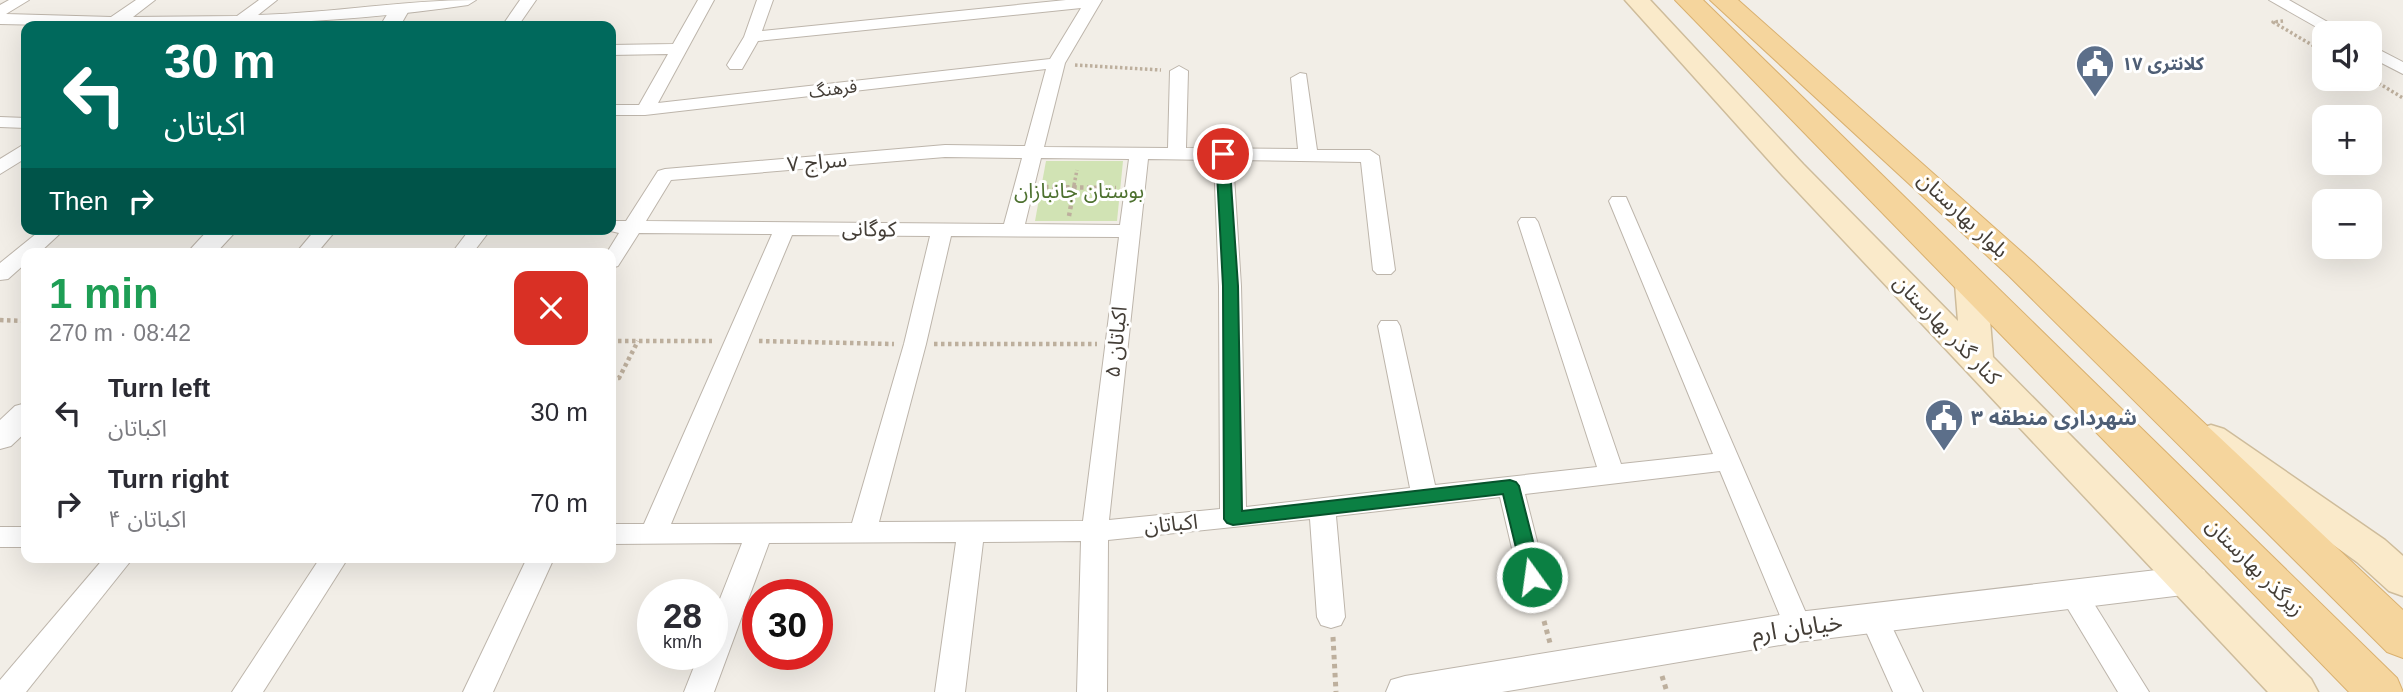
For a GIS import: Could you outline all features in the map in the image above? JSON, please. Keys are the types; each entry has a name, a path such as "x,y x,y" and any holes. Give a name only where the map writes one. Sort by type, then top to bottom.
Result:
{"main road":[{"name":"کنار گذر بهارستان","path":"1637,0 1793,170 2191,580 2296,692"},
{"name":"بلوار بهارستان","path":"1717,10 1800,69 2021,268 2403,639"},
{"name":"بلوار بهارستان","path":"1717,10 1763,74 2129,443"},
{"path":"1763,74 1755,59 1763,54 1772,55 1800,69"},
{"path":"1971,284 1977,362"},
{"path":"2150,395 2371,551 2403,580"},
{"name":"زیرگذر بهارستان","path":"2129,443 2380,692"}],"street":[{"path":"0,11 21,0"},
{"path":"116,21 147,0"},
{"path":"240,21 269,0"},
{"path":"346,21 394,19 468,0"},
{"path":"513,21 528,0"},
{"path":"645,110 706,0"},
{"path":"736,65 752,37 765,0"},
{"path":"2283,3 2312,0"},
{"path":"752,37 1094,1"},
{"path":"1013,230 1031,151 1056,63 1094,1"},
{"path":"2283,3 2317,21"},
{"path":"0,19 76,21"},
{"path":"616,50 679,49"},
{"path":"2382,52 2403,51"},
{"path":"2382,57 2403,69"},
{"name":"فرهنگ","path":"616,110 645,110 1056,63"},
{"path":"1177,153 1179,71"},
{"path":"1300,78 1308,155"},
{"path":"0,122 21,123"},
{"name":"سراج ۷","path":"633,227 665,174 944,151 1031,151"},
{"path":"1031,151 1370,156 1384,270"},
{"path":"0,168 21,153"},
{"name":"اکباتان ۵","path":"1092,692 1095,531 1139,153"},
{"path":"1223,154 1230,286 1233,519"},
{"path":"1619,201 1798,627"},
{"path":"1528,222 1612,475"},
{"name":"کوگانی","path":"616,227 1128,232"},
{"path":"616,254 633,227"},
{"path":"653,534 785,229"},
{"path":"863,532 915,344 942,230"},
{"path":"32,248 48,235"},
{"path":"205,248 219,235"},
{"path":"0,274 21,257"},
{"path":"1389,326 1424,496"},
{"path":"0,438 21,419"},
{"name":"اکباتان","path":"616,534 1095,531 1233,519 1729,461"},
{"path":"1510,486 1538,600"},
{"path":"1322,508 1331,617"},
{"path":"950,692 971,531"},
{"path":"699,692 760,533"},
{"path":"0,537 21,537"},
{"path":"8,692 116,563"},
{"path":"247,692 332,563"},
{"path":"478,692 539,563"},
{"name":"خیابان ارم","path":"1405,692 1476,686 1557,667 1798,627 2191,580"},
{"path":"2073,594 2134,692"},
{"path":"1874,618 1909,692"}],"path":[{"path":"1056,63 1179,71"},
{"path":"2382,85 2403,98"},
{"path":"1067,231 1080,152"},
{"path":"1023,187 1134,188"},
{"path":"0,320 21,321"},
{"path":"616,341 1116,344"},
{"path":"616,378 619,378 638,341"},
{"path":"1538,600 1557,667"},
{"path":"1331,617 1336,692"}],"green space":[{"name":"بوستان جانبازان","path":"1046,161 1123,161 1117,221 1035,221"}],"place":[{"name":"کلانتری ۱۷","path":"2095,98"},
{"name":"شهرداری منطقه ۳","path":"1944,452"}],"route":[{"path":"1223,154 1230,286 1233,519 1510,486 1532,577"}]}
